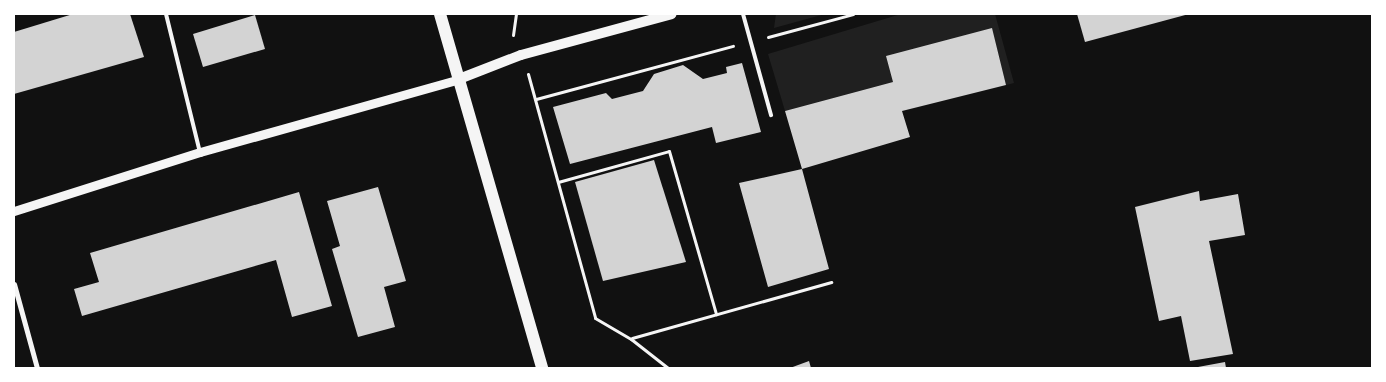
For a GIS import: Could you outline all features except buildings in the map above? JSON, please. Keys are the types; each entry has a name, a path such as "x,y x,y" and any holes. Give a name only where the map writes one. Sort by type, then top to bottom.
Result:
{"main road":[{"path":"440,14 542,368"},
{"path":"460,79 521,55 672,14"}],"street":[{"path":"14,211 200,152 460,79"},
{"path":"14,284 37,368"}],"lane":[{"path":"166,14 200,152"},
{"path":"742,14 771,115"}],"path":[{"path":"516,14 512,33 536,99 595,318 631,338 668,368"},
{"path":"536,99 853,14"},
{"path":"558,182 669,151 716,314"},
{"path":"631,338 831,282"}],"shaded area":[{"path":"776,14 825,14 774,28"},
{"path":"901,14 995,14 1014,83 1006,85 992,29 893,82 785,111 768,54"}]}
